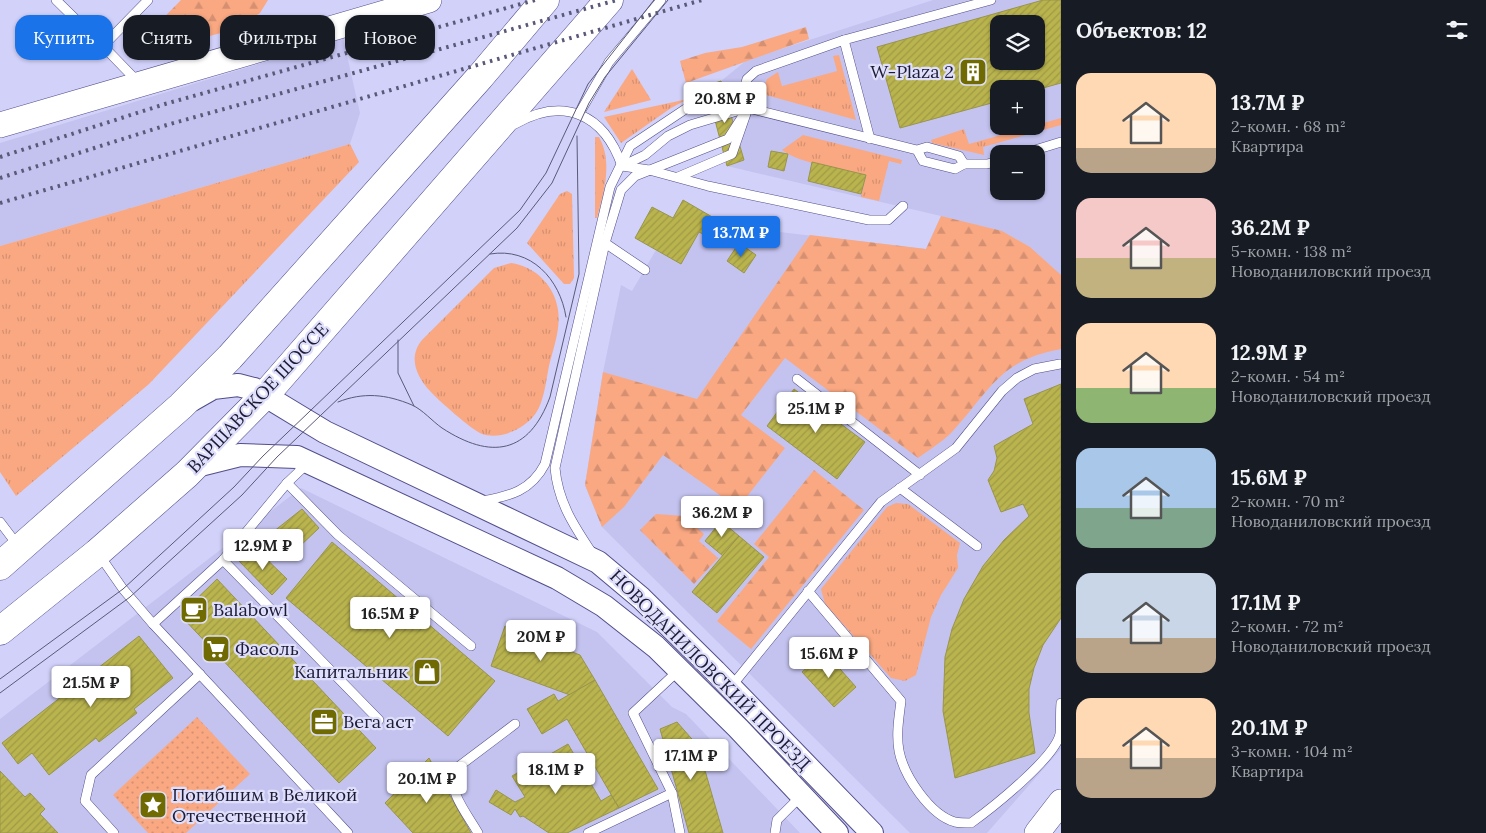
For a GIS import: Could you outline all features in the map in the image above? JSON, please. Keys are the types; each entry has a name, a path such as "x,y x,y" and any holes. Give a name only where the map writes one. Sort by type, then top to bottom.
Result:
{"main road":[{"path":"0,124 429,0"},
{"path":"10,558 181,406 240,345 480,77 544,0"},
{"name":"ВАРШАВСКОЕ ШОССЕ","path":"0,631 97,553 196,466 265,395 441,192 490,139 609,0"},
{"path":"1037,833 1061,802"}],"street":[{"name":"НОВОДАНИЛОВСКИЙ ПРОЕЗД","path":"181,406 212,388 238,386 254,389 325,432 477,502 598,562 641,598 723,696 802,796 837,833"},
{"name":"НОВОДАНИЛОВСКИЙ ПРОЕЗД","path":"196,466 240,455 296,457 557,578 624,620 680,670 723,696 872,833"}],"lane":[{"path":"56,0 71,15"},
{"path":"113,36 148,0"},
{"path":"579,114 609,62 661,0"},
{"path":"678,177 732,154 748,108 744,89 747,79 756,71 844,40 991,0"},
{"path":"844,40 870,139"},
{"path":"113,57 141,84"},
{"path":"598,562 562,502 556,485 555,468 601,241 610,187 622,166 630,146 687,108 717,97 748,108 870,139 917,150 926,148 959,156 964,164"},
{"path":"622,166 645,155 668,136 690,125 748,108"},
{"path":"477,502 508,497 522,491 532,483 545,464 601,241 621,190 635,176 728,139 748,108"},
{"path":"490,139 528,116 551,111 579,114 594,122 606,132 616,148 622,166"},
{"path":"1045,147 1061,142"},
{"path":"917,150 923,161 955,169 964,164 990,163"},
{"path":"622,166 650,170 708,186 869,220 888,220 903,206"},
{"path":"601,241 645,270"},
{"path":"723,696 881,502 956,448 1002,391 1017,378 1034,369 1060,364"},
{"path":"797,379 920,475"},
{"path":"153,624 223,560 287,482 310,462"},
{"path":"287,482 338,535 472,646"},
{"path":"900,488 977,546"},
{"path":"0,522 10,558"},
{"path":"97,553 123,589 153,624 348,833"},
{"path":"223,560 379,720"},
{"path":"808,591 901,700 898,726 899,751 907,777 931,806 954,822 971,824 992,808 1052,751 1060,734 1061,703"},
{"path":"680,670 633,713 672,793 680,833"},
{"path":"114,833 84,801 91,775 200,674"},
{"path":"478,833 454,789 451,779 454,770 515,724"},
{"path":"588,833 672,793"},
{"path":"775,833 776,820 802,796"}],"shaded area":[{"path":"933,0 1061,0 1061,749 987,833 910,833 602,527 585,485 603,372 621,285 632,291 656,250 681,263 699,232 705,235 711,224 926,249 941,216 727,166 706,86 721,81 747,60"},
{"path":"343,38 345,60 348,60 360,113 350,144 0,246 0,143 271,60 335,60 335,40"},
{"path":"301,488 597,632 672,707 686,714 800,833 58,833 40,814 45,809 30,793 25,797 0,771 0,719"}],"green space":[{"path":"181,0 268,0 257,15 220,15 220,33 210,36 210,15 166,15"},
{"path":"806,27 809,39 686,83 680,61 705,53 742,47"},
{"path":"839,55 856,120 766,95 762,91 767,79 778,72 782,86 837,71 833,56"},
{"path":"632,69 651,100 604,112"},
{"path":"688,99 671,108 621,143 604,117"},
{"path":"1061,118 1061,125 1045,130 1045,123"},
{"path":"964,129 969,144 1001,135 1026,135 983,147 984,155 932,143 931,140"},
{"path":"803,135 902,160 901,164 889,161 879,201 861,197 866,175 799,159 782,150"},
{"path":"595,137 599,137 606,157 606,177 597,218 595,218"},
{"path":"350,144 359,162 149,384 16,496 0,472 0,246"},
{"path":"567,191 572,194 574,278 570,284 564,284 527,243 560,194"},
{"path":"941,216 1002,231 1030,247 1061,275 1061,349 1040,354 1009,369 987,391 952,432 918,458 785,358 741,415 785,448 738,508 663,455 624,507 602,527 585,485 603,372 697,399 810,235 926,249"},
{"path":"511,263 528,268 548,285 553,293 558,310 558,332 539,408 531,419 519,428 496,436 477,432 430,391 418,373 415,353 422,340 494,268"},
{"path":"814,470 864,510 751,649 717,621 769,557 754,544"},
{"path":"896,503 908,504 960,543 957,555 958,568 941,595 931,617 916,675 905,681 891,678 825,604 821,589 887,507"},
{"path":"656,514 684,516 704,534 699,541 718,558 694,584 640,530"},
{"path":"197,717 250,774 186,833 148,833 113,795"}],"building":[{"name":"W-Plaza 2","path":"1043,0 1061,0 1061,83 1045,87 1045,80 990,80 990,103 900,128 877,47 990,15 990,70 1045,70 1045,15 990,15"},
{"path":"721,81 744,160 727,166 706,86"},
{"path":"771,151 788,154 784,171 768,167"},
{"path":"812,162 866,175 861,194 808,181"},
{"path":"683,200 714,218 705,235 699,232 681,264 635,238 652,207 673,218"},
{"path":"739,243 756,255 744,273 727,261"},
{"path":"1061,384 1061,618 1043,645 1034,668 1029,689 1029,713 1035,753 955,778 943,711 945,657 952,629 964,599 983,566 1004,540 1029,516 1023,504 1001,512 988,480 994,471 997,458 994,446 1033,424 1024,399"},
{"path":"794,389 865,442 837,479 767,426"},
{"path":"302,509 319,528 299,547 292,541 269,562 254,547"},
{"path":"721,521 739,536 723,556 705,541"},
{"path":"739,536 764,557 717,613 692,592"},
{"path":"332,542 495,681 448,736 286,598"},
{"path":"254,547 287,579 272,595 238,560"},
{"path":"217,579 376,748 339,783 180,615"},
{"path":"505,626 580,655 595,680 570,695 491,666"},
{"path":"139,636 173,678 134,709 137,713 99,742 96,738 49,775 32,753 18,764 2,743"},
{"path":"825,652 856,687 834,707 802,672"},
{"path":"595,680 658,789 619,808 567,719 542,734 527,709 554,694 558,701"},
{"path":"677,722 698,746 723,833 689,833 660,729"},
{"path":"568,744 601,801 611,795 619,808 567,833 549,833 523,816 520,817 515,809 511,815 489,802 496,790 515,802 525,797 512,776"},
{"path":"429,758 471,833 413,833 385,803"},
{"path":"0,771 25,797 30,793 45,809 40,814 58,833 0,833"}],"tram line":[{"path":"0,679 123,589 234,487 263,456 520,210 546,173 588,84 654,0"},
{"path":"0,693 130,597 242,495 277,457 517,228 552,183 589,103 605,77 668,0"},
{"path":"338,402 366,396 393,398 416,407 442,428 477,445 506,446 520,440 531,430 541,416 550,397 579,274 577,136"},
{"path":"490,254 505,253 518,256 530,261 541,269 557,290 563,303 566,317"},
{"path":"398,340 398,373 414,406"}],"railway":[{"path":"0,157 165,104 535,0"},
{"path":"0,178 170,124 617,0"},
{"path":"0,203 702,0"}],"place":[{"name":"W-Plaza 2","path":"973,72"},
{"name":"Balabowl","path":"194,610"},
{"name":"Фасоль","path":"216,649"},
{"name":"Капитальник","path":"427,672"},
{"name":"Вега аст","path":"324,722"},
{"name":"Погибшим в Великой Отечественной","path":"153,805"}]}
